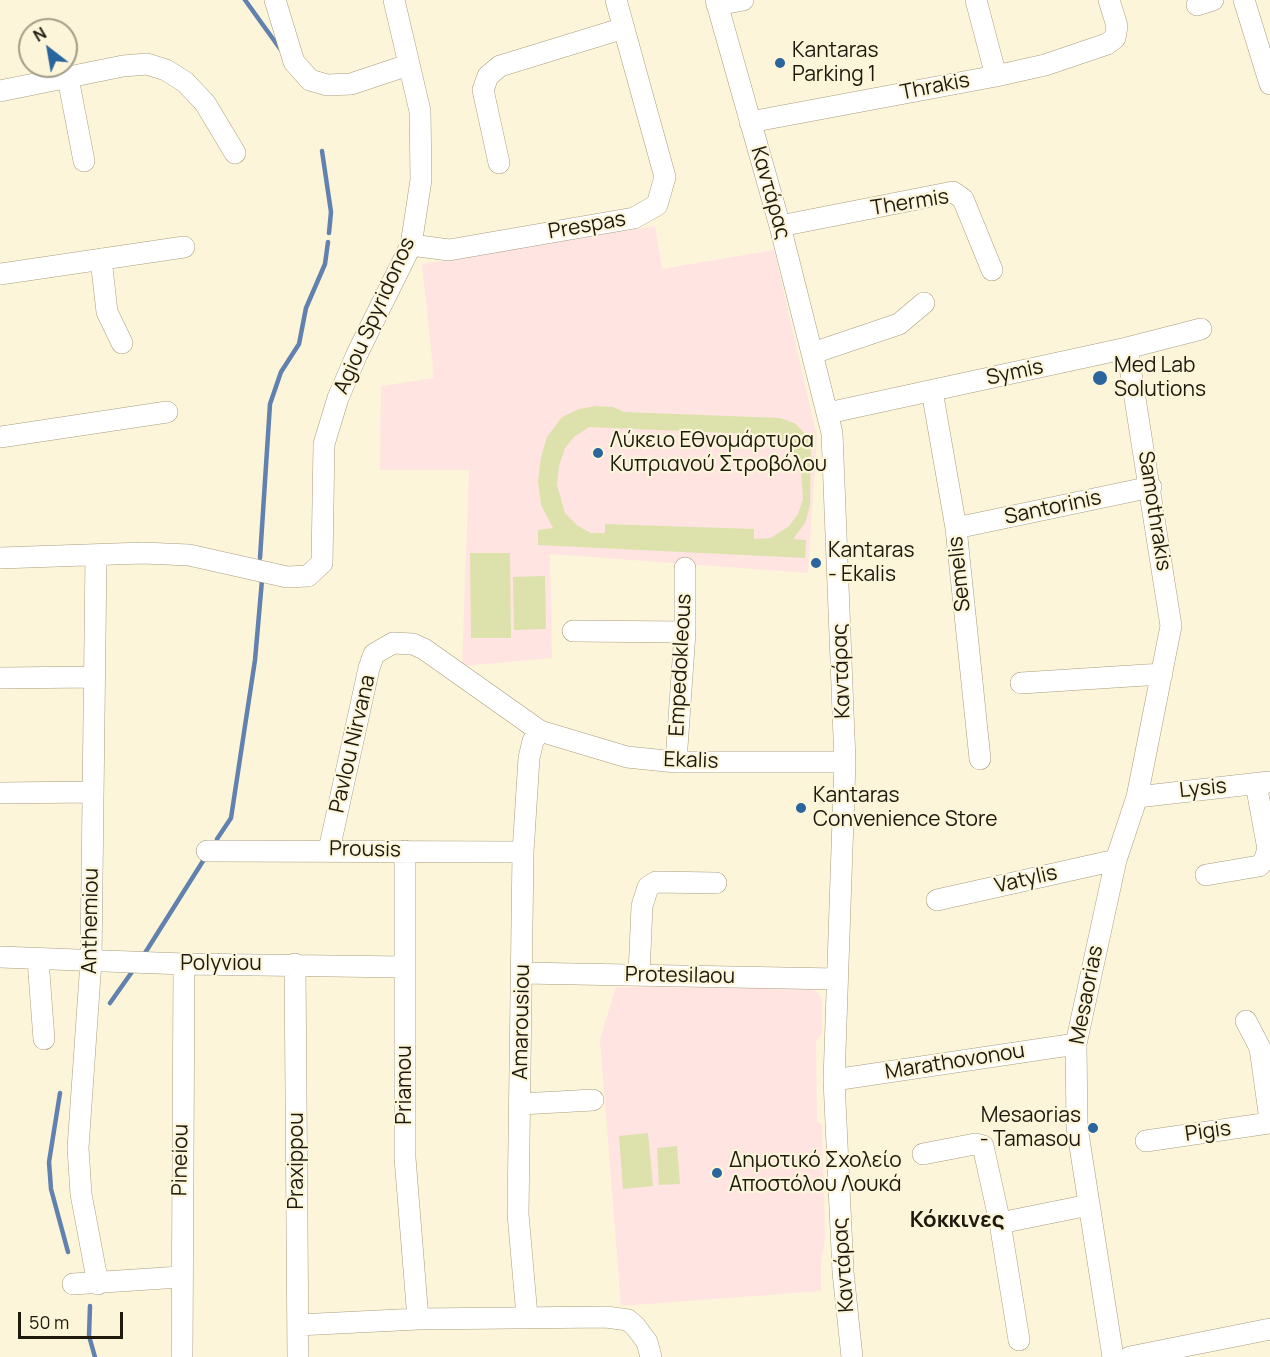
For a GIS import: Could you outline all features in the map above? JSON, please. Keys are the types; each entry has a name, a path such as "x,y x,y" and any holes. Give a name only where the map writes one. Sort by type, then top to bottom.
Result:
{"street":[{"path":"275,0 294,62 310,80 327,85 351,84 408,65"},
{"name":"Agiou Spyridonos","path":"96,556 143,553 189,555 287,577 308,576 322,563 324,444 338,398 357,354 411,245 421,180 423,152 420,111 394,0"},
{"name":"Prespas","path":"411,245 449,250 634,219 654,209 662,193 664,177 616,0"},
{"path":"716,3 743,0"},
{"path":"976,0 996,76"},
{"name":"Thrakis","path":"750,122 996,76 1045,65 1107,44 1115,38 1117,26 1108,0"},
{"path":"1244,0 1270,84"},
{"name":"Καντάρας","path":"716,3 780,226 832,433 845,762 834,1080 844,1281 852,1357"},
{"path":"500,163 483,90 488,76 500,66 624,28"},
{"path":"78,76 123,66 147,64 166,69 185,82 205,102 235,153"},
{"path":"0,91 68,78 84,161"},
{"name":"Thermis","path":"780,226 952,192 963,199 992,270"},
{"path":"0,274 184,247"},
{"path":"101,259 107,312 122,343"},
{"path":"813,352 899,324 924,303"},
{"name":"Symis","path":"828,413 1201,330"},
{"name":"Samothrakis","path":"1127,348 1151,488 1171,626 1162,674"},
{"name":"Semelis","path":"932,391 956,528 980,759"},
{"path":"0,437 167,412"},
{"name":"Santorinis","path":"956,528 1151,488"},
{"path":"0,558 96,556"},
{"name":"Anthemiou","path":"96,556 91,792 91,961 78,1148 81,1194 98,1284"},
{"name":"Empedokleous","path":"676,762 685,632 685,568"},
{"path":"573,631 685,632"},
{"name":"Pavlou Nirvana","path":"329,850 369,668 375,654 384,646 400,642 424,650 540,731"},
{"path":"1021,683 1162,674"},
{"name":"Mesaorias","path":"1113,1357 1077,1127 1076,1044 1116,860 1137,797 1162,674"},
{"path":"0,678 93,677"},
{"name":"Ekalis","path":"540,731 627,757 676,762 845,762"},
{"name":"Amarousiou","path":"527,1316 518,1214 524,852 529,758 533,741 540,731"},
{"path":"1206,876 1259,866 1264,861 1268,849 1263,783"},
{"name":"Lysis","path":"1137,797 1263,783"},
{"path":"0,793 91,792"},
{"name":"Prousis","path":"207,851 524,852"},
{"name":"Priamou","path":"405,851 405,1158 418,1318"},
{"name":"Vatylis","path":"936,900 1116,860"},
{"path":"639,975 644,894 648,887 656,882 716,883"},
{"name":"Polyviou","path":"0,957 184,964 404,967"},
{"path":"38,960 44,1039"},
{"name":"Pineiou","path":"182,1357 180,1277 184,964"},
{"name":"Praxippou","path":"295,964 298,1357"},
{"name":"Protesilaou","path":"523,973 837,979"},
{"path":"1246,1021 1260,1048 1270,1121"},
{"name":"Marathovonou","path":"834,1080 1076,1044"},
{"path":"521,1104 593,1100"},
{"name":"Pigis","path":"1146,1141 1270,1121"},
{"path":"923,1154 975,1144 983,1146 1000,1223 1018,1340"},
{"path":"1000,1223 1089,1205"},
{"path":"73,1284 180,1277"},
{"path":"298,1325 418,1318 606,1317 628,1320 642,1334 651,1357"},
{"path":"1130,1357 1270,1329"}],"shaded area":[{"name":"Λύκειο Εθνομάρτυρα Κυπριανού Στροβόλου","path":"655,226 662,269 774,250 817,437 808,573 550,554 552,658 462,666 469,470 380,470 381,386 434,378 422,264"},
{"name":"Δημοτικό Σχολείο Αποστόλου Λουκά","path":"616,987 812,989 818,993 822,1000 822,1034 816,1042 817,1121 822,1125 825,1237 821,1263 821,1291 621,1306 600,1039"}],"green space":[{"path":"596,406 613,407 624,412 780,418 796,424 811,441 810,506 805,523 793,539 806,540 805,558 538,545 538,530 553,528 541,505 538,481 541,457 547,437 562,417 579,409","holes":["589,427 776,435 793,452 801,471 803,499 798,514 789,526 771,538 754,539 754,529 605,524 605,533 591,533 578,526 565,513 557,485 559,466 565,448 574,437"]},
{"path":"470,553 510,553 511,638 471,638"},
{"path":"545,576 546,629 514,630 513,577"},
{"path":"648,1133 653,1186 623,1189 619,1136"},
{"path":"677,1146 680,1184 659,1185 657,1148"}],"waterway":[{"path":"245,0 281,50"},
{"path":"322,151 331,212 329,233"},
{"path":"260,558 270,404 281,372 299,344 306,308 325,264 328,242"},
{"path":"217,839 231,818 255,660 262,580"},
{"path":"145,953 203,861"},
{"path":"110,1003 134,969"},
{"path":"60,1093 49,1162 51,1189 68,1252"},
{"path":"90,1306 89,1336 95,1357"}],"place":[{"name":"Kantaras Parking 1","path":"780,63"},
{"name":"Med Lab Solutions","path":"1100,378"},
{"name":"Λύκειο Εθνομάρτυρα Κυπριανού Στροβόλου","path":"598,453"},
{"name":"Kantaras - Ekalis","path":"816,563"},
{"name":"Kantaras Convenience Store","path":"801,808"},
{"name":"Mesaorias - Tamasou","path":"1093,1128"},
{"name":"Δημοτικό Σχολείο Αποστόλου Λουκά","path":"717,1173"}],"district":[{"name":"Κόκκινες","path":"957,1221"}]}
